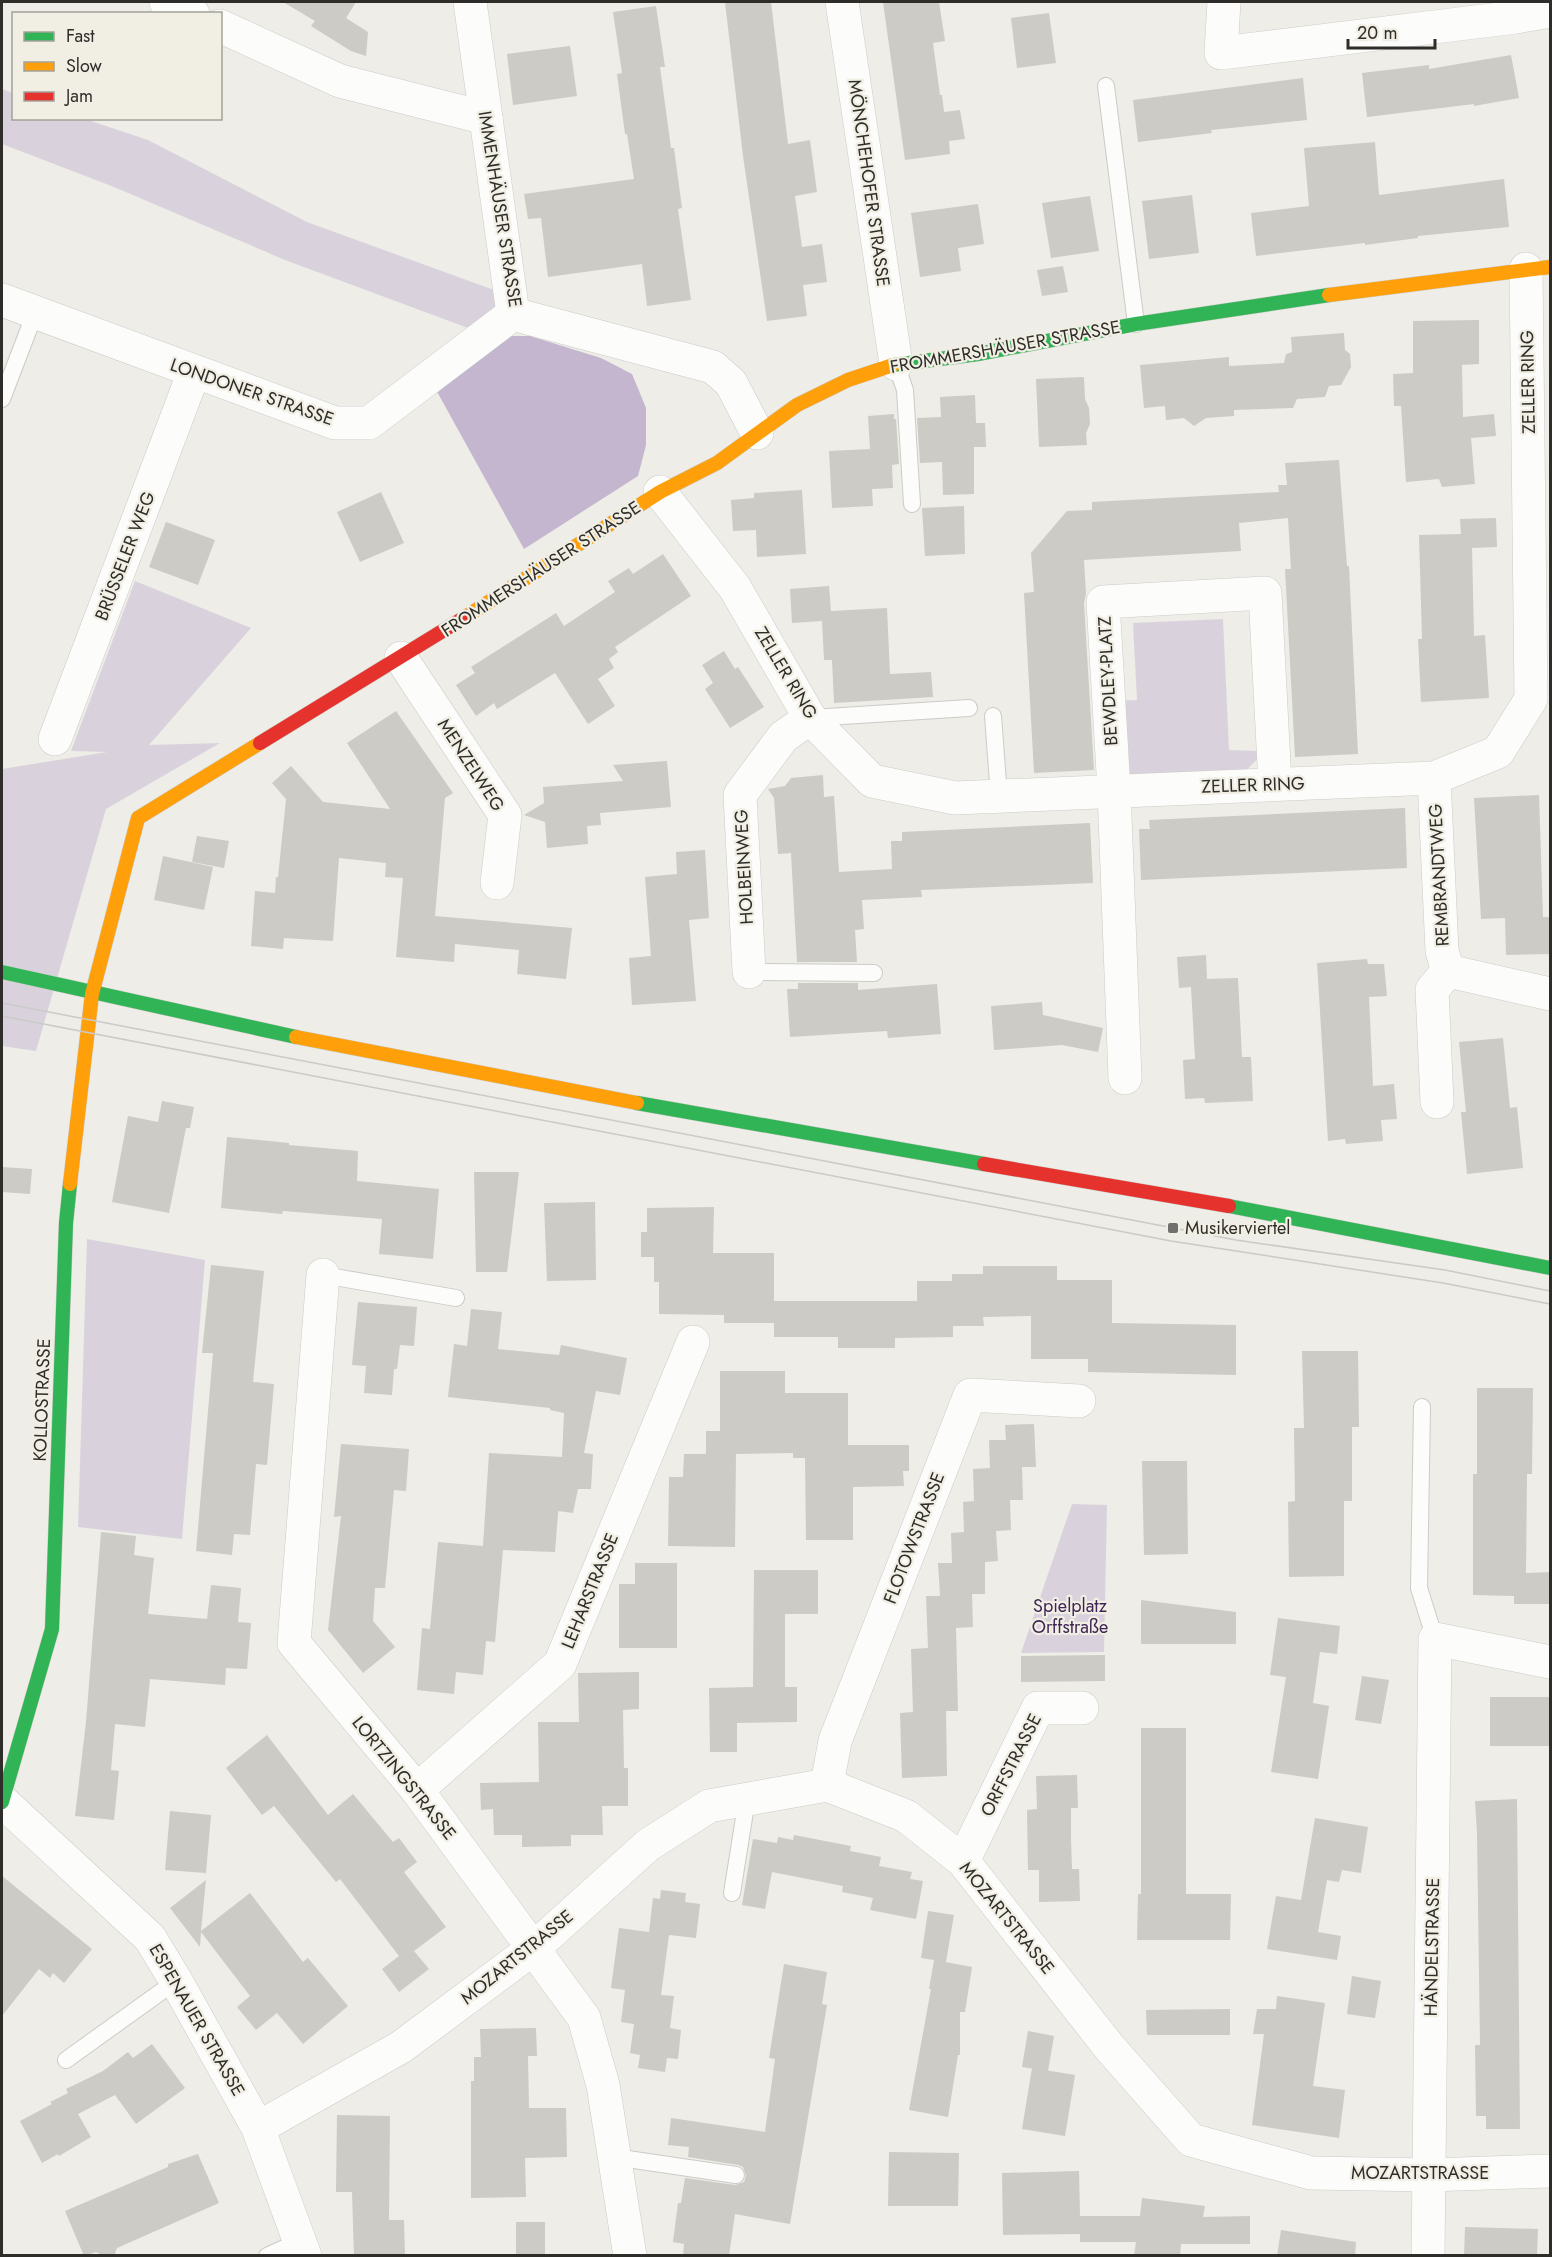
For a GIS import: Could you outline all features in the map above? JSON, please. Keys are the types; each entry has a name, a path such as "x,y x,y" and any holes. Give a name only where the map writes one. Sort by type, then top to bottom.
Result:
{"street":[{"path":"166,2 188,12"},
{"name":"IMMENHÄUSER STRASSE","path":"470,2 513,314 712,367 731,382 757,432"},
{"name":"MÖNCHEHOFER STRASSE","path":"842,2 896,364"},
{"path":"1224,2 1221,53 1551,11"},
{"path":"222,27 340,81 486,118"},
{"name":"FROMMERSHÄUSER STRASSE","path":"92,994 138,818 401,658 660,492 717,463 797,405 848,380 896,364 978,354 1136,324 1538,268"},
{"name":"ZELLER RING","path":"660,492 735,588 810,718 872,781 955,798 1434,778 1498,752 1531,699 1538,268"},
{"name":"LONDONER STRASSE","path":"2,300 335,423 369,423 513,314"},
{"name":"BRÜSSELER WEG","path":"55,740 194,372"},
{"name":"BEWDLEY-PLATZ","path":"1125,1078 1114,790 1103,602 1265,593 1275,784"},
{"name":"MENZELWEG","path":"401,658 505,815 497,883"},
{"name":"HOLBEINWEG","path":"749,972 740,795 783,736 810,718"},
{"name":"REMBRANDTWEG","path":"1434,778 1442,951 1448,971"},
{"name":"REMBRANDTWEG","path":"1448,971 1551,994"},
{"name":"REMBRANDTWEG","path":"1437,1102 1432,990 1448,971"},
{"path":"2,972 190,1016 718,1119 1281,1216 1551,1268"},
{"name":"KOLLOSTRASSE","path":"2,1802 52,1629 66,1223 92,994"},
{"name":"LORTZINGSTRASSE","path":"323,1275 294,1643 417,1790 584,2018 603,2085 630,2256"},
{"name":"LEHARSTRASSE","path":"417,1790 560,1664 693,1342"},
{"name":"FLOTOWSTRASSE","path":"826,1785 835,1741 970,1395 1079,1401"},
{"path":"1435,1639 1551,1662"},
{"name":"HÄNDELSTRASSE","path":"1428,2256 1435,1639"},
{"name":"ORFFSTRASSE","path":"963,1861 1038,1708 1082,1708"},
{"name":"MOZARTSTRASSE","path":"258,2128 401,2047 534,1948 648,1845 709,1806 826,1785 906,1816 963,1861 1110,2048 1191,2140 1311,2173 1429,2175 1551,2171"},
{"name":"ESPENAUER STRASSE","path":"2,1802 150,1938 258,2128 303,2248"}],"lane":[{"name":"FROMMERSHÄUSER STRASSE","path":"1106,86 1136,324"},
{"path":"2,399 35,313"},
{"path":"896,364 905,390 912,504"},
{"path":"810,718 969,708"},
{"path":"993,716 999,796"},
{"path":"749,972 874,973"},
{"path":"323,1275 456,1298"},
{"path":"1422,1407 1419,1588 1435,1639"},
{"path":"732,1893 747,1799"},
{"path":"66,2060 176,1981"},
{"path":"614,2157 736,2175"},
{"path":"267,2256 303,2248"}],"green space":[{"path":"2,89 12,93 12,120 88,120 148,140 307,222 494,290 503,341 285,260 114,187 2,144"},
{"path":"135,581 251,628 149,745 220,743 106,809 36,1051 2,1046 2,769 107,752 71,751"},
{"path":"1223,619 1229,750 1257,751 1258,758 1244,773 1113,779 1109,701 1137,700 1133,623"},
{"path":"87,1239 205,1260 182,1539 78,1527"},
{"name":"Spielplatz Orffstraße","path":"1072,1504 1107,1505 1104,1652 1021,1653"}],"shaded area":[{"path":"505,336 530,336 601,358 632,374 646,408 646,445 638,476 524,549 435,388"}],"building":[{"path":"283,2 356,2 346,18 368,32 366,56 351,51 311,26 315,21"},
{"path":"725,2 771,2 788,144 810,140 817,192 795,196 802,247 822,244 827,282 803,285 807,316 767,321 743,156"},
{"path":"883,2 939,2 945,41 933,43 940,95 942,95 944,112 960,110 965,139 949,141 950,154 905,160"},
{"path":"656,6 665,67 660,67 682,208 678,209 691,300 647,306 642,264 548,277 541,218 528,219 524,194 634,179 617,74 622,73 613,12"},
{"path":"1049,13 1056,63 1017,68 1011,18"},
{"path":"570,46 577,96 513,105 507,54"},
{"path":"1511,55 1519,98 1474,106 1474,104 1367,117 1362,73 1429,65 1429,69"},
{"path":"1303,78 1307,120 1211,130 1212,133 1138,142 1133,100"},
{"path":"1375,142 1379,195 1504,179 1509,227 1256,256 1251,213 1309,206 1304,148"},
{"path":"1192,195 1199,253 1149,259 1142,201"},
{"path":"1090,196 1099,251 1051,258 1042,203"},
{"path":"978,204 984,244 958,248 961,271 920,277 911,213"},
{"path":"1063,266 1068,292 1042,296 1037,270"},
{"path":"1479,320 1479,364 1462,365 1463,417 1494,414 1496,436 1471,438 1475,484 1442,487 1439,479 1406,482 1401,406 1394,406 1393,374 1413,373 1413,321"},
{"path":"1344,333 1345,350 1350,354 1351,367 1341,385 1329,386 1325,397 1297,399 1293,408 1234,410 1234,416 1206,418 1194,426 1184,418 1166,420 1165,406 1144,408 1140,365 1229,357 1229,366 1284,363 1286,354 1292,352 1291,337"},
{"path":"1084,377 1090,424 1086,433 1087,445 1039,447 1036,379"},
{"path":"975,395 976,423 985,423 986,447 974,447 974,494 943,495 942,462 920,463 917,418 941,417 940,397"},
{"path":"894,414 899,464 892,465 893,488 872,489 873,506 832,508 829,451 870,449 868,416"},
{"path":"1339,460 1347,566 1349,566 1358,754 1295,757 1285,569 1291,569 1288,518 1239,523 1241,551 1084,560 1086,594 1084,603 1094,770 1034,773 1024,593 1034,592 1031,553 1067,511 1092,510 1092,502 1279,492 1278,485 1287,485 1285,463"},
{"path":"802,490 806,554 757,557 756,530 733,531 731,500 754,498 754,493"},
{"path":"381,492 404,543 360,562 337,512"},
{"path":"964,506 965,554 925,556 922,508"},
{"path":"1496,518 1497,547 1472,548 1474,636 1485,635 1489,698 1421,702 1418,639 1422,639 1419,535 1461,534 1460,519"},
{"path":"166,522 215,540 198,585 149,567"},
{"path":"663,554 691,596 615,647 618,652 609,659 614,668 598,679 615,706 588,724 555,673 497,709 494,703 476,716 456,685 475,673 471,667 556,613 564,626 615,592 608,581 629,568 633,574"},
{"path":"829,586 831,611 887,608 890,674 931,672 933,697 834,703 832,660 824,660 822,621 792,623 790,589"},
{"path":"724,651 735,669 738,667 764,707 730,728 705,689 713,683 702,665"},
{"path":"396,711 453,793 445,798 435,916 572,928 566,979 517,974 519,950 455,944 454,962 396,957 403,878 385,877 386,863 339,858 333,941 284,938 283,949 251,946 255,891 275,893 276,877 278,877 286,799 272,783 291,766 323,802 390,809 347,743"},
{"path":"667,761 671,807 600,813 601,825 587,826 588,844 547,848 545,822 524,815 544,803 543,787 623,781 613,765"},
{"path":"823,775 824,797 834,796 839,872 892,869 891,841 902,841 902,832 1090,823 1093,883 921,890 922,897 862,900 864,929 855,930 857,962 797,962 791,853 778,854 774,798 768,789 785,786 791,778"},
{"path":"1539,795 1543,917 1551,917 1551,954 1506,955 1505,918 1481,919 1474,798"},
{"path":"1405,808 1407,868 1141,880 1139,829 1150,829 1149,820"},
{"path":"197,836 229,841 224,868 192,862"},
{"path":"705,850 709,918 689,920 696,1001 632,1005 629,958 651,956 645,877 677,874 676,852"},
{"path":"163,856 213,867 204,910 154,900"},
{"path":"1206,955 1207,979 1238,978 1242,1057 1251,1057 1253,1101 1205,1103 1204,1098 1185,1099 1183,1060 1195,1059 1191,987 1179,988 1177,957"},
{"path":"1367,959 1368,964 1384,964 1387,996 1369,997 1373,1086 1394,1084 1397,1119 1381,1120 1383,1141 1346,1144 1345,1139 1328,1141 1317,963"},
{"path":"798,983 858,983 858,990 937,984 941,1034 888,1038 887,1031 790,1037 787,989 798,989"},
{"path":"1042,1002 1043,1015 1103,1028 1098,1052 1062,1045 994,1050 991,1006"},
{"path":"1503,1038 1510,1108 1517,1107 1523,1168 1467,1174 1461,1112 1466,1112 1459,1042"},
{"path":"162,1101 194,1107 190,1128 186,1128 169,1213 112,1202 128,1116 158,1122"},
{"path":"227,1137 358,1151 357,1181 439,1189 433,1259 379,1254 382,1219 283,1211 282,1214 221,1208"},
{"path":"2,1167 32,1169 30,1194 2,1192"},
{"path":"474,1172 519,1172 507,1272 476,1272"},
{"path":"595,1202 596,1280 547,1281 544,1203"},
{"path":"714,1207 713,1253 774,1253 774,1301 917,1301 917,1281 952,1281 952,1274 983,1274 983,1266 1057,1266 1057,1280 1112,1280 1112,1323 1236,1325 1236,1375 1088,1372 1088,1359 1031,1359 1031,1316 983,1317 984,1326 953,1326 953,1337 895,1338 895,1348 838,1348 838,1337 774,1337 774,1323 724,1323 724,1315 659,1314 659,1282 654,1282 654,1257 641,1257 641,1232 647,1232 647,1208"},
{"path":"211,1265 264,1271 253,1382 274,1384 267,1465 256,1464 250,1535 234,1534 232,1555 196,1551 213,1353 202,1353"},
{"path":"358,1302 417,1307 414,1346 400,1345 397,1369 394,1369 392,1395 364,1393 366,1366 352,1365"},
{"path":"471,1309 502,1312 498,1349 559,1355 561,1345 627,1358 620,1395 596,1391 584,1453 593,1454 591,1489 578,1489 573,1513 558,1511 555,1552 503,1550 495,1642 486,1641 483,1675 456,1672 454,1694 417,1690 422,1628 430,1629 438,1542 483,1546 489,1453 562,1457 564,1413 550,1410 550,1408 448,1397 454,1344 467,1346"},
{"path":"1302,1351 1358,1351 1359,1427 1352,1427 1352,1501 1344,1501 1344,1576 1289,1577 1288,1502 1295,1501 1294,1428 1304,1428"},
{"path":"720,1371 785,1371 785,1393 848,1393 848,1445 909,1445 909,1471 903,1471 904,1486 853,1487 853,1540 806,1540 805,1458 793,1458 793,1453 736,1454 735,1547 668,1546 669,1477 683,1477 684,1454 706,1454 706,1431 720,1431"},
{"path":"1477,1388 1533,1388 1532,1474 1527,1474 1526,1573 1551,1572 1551,1604 1514,1604 1514,1596 1473,1595 1473,1474 1477,1474"},
{"path":"1034,1424 1036,1467 1022,1467 1023,1500 1010,1500 1011,1530 996,1531 998,1561 985,1562 985,1594 972,1594 973,1627 956,1628 958,1711 946,1711 947,1776 902,1778 900,1713 913,1712 911,1649 928,1648 926,1596 940,1596 938,1563 952,1563 951,1533 964,1532 963,1502 974,1501 973,1469 990,1468 989,1440 1006,1440 1005,1425"},
{"path":"341,1444 409,1449 406,1491 394,1490 385,1588 375,1588 373,1621 395,1647 363,1673 328,1630 341,1516 334,1517"},
{"path":"1142,1461 1187,1461 1188,1554 1144,1555"},
{"path":"101,1532 136,1536 134,1555 154,1558 148,1614 207,1619 211,1585 241,1588 238,1622 251,1623 247,1669 226,1668 225,1685 150,1679 145,1727 115,1724 111,1770 119,1771 114,1820 75,1816 86,1722"},
{"path":"635,1563 677,1563 677,1648 619,1648 619,1584 635,1584"},
{"path":"754,1570 818,1570 818,1614 785,1614 785,1687 797,1687 797,1722 737,1723 737,1752 710,1752 709,1688 753,1687"},
{"path":"1141,1600 1236,1612 1236,1644 1141,1644"},
{"path":"1278,1618 1340,1626 1337,1654 1320,1652 1313,1703 1329,1706 1318,1779 1271,1772 1286,1677 1270,1675"},
{"path":"1105,1655 1105,1681 1021,1682 1021,1656"},
{"path":"639,1672 639,1709 623,1710 624,1768 628,1768 628,1806 602,1806 603,1835 571,1835 571,1846 522,1847 522,1835 494,1835 493,1809 481,1810 480,1783 539,1782 538,1722 579,1722 578,1673"},
{"path":"1362,1676 1389,1680 1381,1724 1355,1720"},
{"path":"1490,1697 1551,1697 1551,1746 1490,1746"},
{"path":"1141,1728 1186,1728 1186,1894 1231,1894 1230,1940 1137,1940 1138,1894 1141,1894"},
{"path":"267,1735 328,1815 353,1794 393,1842 399,1838 417,1862 404,1872 446,1927 414,1951 429,1969 399,1992 382,1969 399,1956 340,1879 336,1882 274,1806 262,1815 226,1768"},
{"path":"1077,1775 1078,1808 1071,1808 1071,1839 1072,1869 1079,1869 1080,1901 1039,1902 1039,1870 1028,1870 1027,1810 1037,1809 1036,1776"},
{"path":"1517,1799 1520,2129 1486,2129 1486,2116 1476,2116 1475,2045 1480,2045 1475,1801"},
{"path":"170,1811 211,1815 206,1873 165,1870"},
{"path":"1315,1818 1368,1827 1361,1873 1342,1870 1339,1882 1327,1880 1318,1932 1341,1936 1337,1960 1267,1949 1276,1896 1301,1900"},
{"path":"794,1835 851,1846 850,1851 881,1857 879,1866 912,1872 910,1879 923,1881 916,1919 870,1910 873,1898 842,1892 843,1886 772,1872 765,1909 742,1905 753,1839 777,1843 778,1837 793,1840"},
{"path":"2,1876 92,1949 64,1983 53,1973 50,1978 39,1969 2,2016"},
{"path":"206,1880 201,1931 250,1893 303,1962 308,1958 348,2006 303,2044 277,2013 256,2030 237,2007 250,1996 201,1932 200,1947 170,1908"},
{"path":"661,1890 686,1893 685,1902 700,1904 696,1938 669,1935 661,1995 674,1996 670,2028 681,2030 678,2059 667,2058 665,2072 638,2068 640,2055 630,2053 634,2024 621,2022 625,1990 611,1988 619,1928 649,1932 653,1898 660,1899"},
{"path":"928,1911 954,1915 946,1962 940,1961 972,1967 965,2012 960,2012 960,2055 958,2055 948,2117 909,2110 931,1989 929,1989 934,1960 921,1958"},
{"path":"784,1964 827,1972 822,2004 827,2005 790,2224 735,2214 729,2256 683,2256 684,2244 673,2242 678,2203 681,2203 685,2178 735,2185 744,2182 746,2176 743,2167 738,2165 688,2157 689,2147 668,2145 671,2118 765,2132 775,2059 769,2058"},
{"path":"1352,1976 1381,1981 1375,2018 1347,2014"},
{"path":"1277,1996 1325,2003 1313,2086 1345,2090 1339,2138 1252,2125 1264,2034 1253,2034 1257,2009 1276,2009"},
{"path":"1230,2009 1230,2035 1147,2035 1146,2010"},
{"path":"536,2028 537,2056 528,2056 529,2108 566,2108 567,2157 525,2158 526,2197 471,2198 471,2081 474,2081 474,2057 481,2057 480,2029"},
{"path":"1028,2031 1054,2036 1048,2071 1022,2067"},
{"path":"152,2044 185,2088 136,2124 115,2095 78,2114 91,2137 42,2163 20,2121 52,2104 50,2102 68,2093 66,2089 103,2071 128,2052 133,2058"},
{"path":"1032,2068 1075,2075 1065,2136 1022,2129"},
{"path":"337,2115 390,2116 389,2220 404,2220 405,2256 354,2256 352,2192 336,2192"},
{"path":"889,2152 959,2153 958,2206 888,2206"},
{"path":"198,2154 219,2203 117,2248 114,2256 104,2256 96,2252 84,2256 65,2211 168,2167 168,2164"},
{"path":"1079,2171 1080,2216 1140,2216 1142,2198 1205,2206 1203,2217 1250,2216 1250,2244 1181,2244 1180,2256 1134,2256 1136,2242 1080,2242 1080,2234 1003,2235 1002,2173"},
{"path":"516,2222 545,2222 545,2256 516,2256"},
{"path":"1465,2227 1538,2229 1537,2256 1464,2256"},
{"path":"1281,2230 1356,2242 1355,2256 1277,2256"}],"tram line":[{"path":"2,1003 1236,1240 1445,1270 1550,1291"},
{"path":"2,1016 1171,1241 1443,1283 1550,1304"}],"traffic: fast":[{"path":"893,365 978,354 1136,324 1329,295"},
{"path":"2,972 296,1037"},
{"path":"637,1103 984,1164"},
{"path":"2,1802 52,1629 66,1223 70,1184"},
{"path":"1229,1206 1550,1268"}],"traffic: slow":[{"path":"1329,295 1550,267"},
{"path":"467,616 660,492 717,463 797,405 848,380 893,365"},
{"path":"70,1184 92,994 138,818 260,743"},
{"path":"296,1037 637,1103"}],"traffic: jam":[{"path":"260,743 467,616"},
{"path":"984,1164 1229,1206"}],"place":[{"name":"Musikerviertel","path":"1173,1228"}]}
